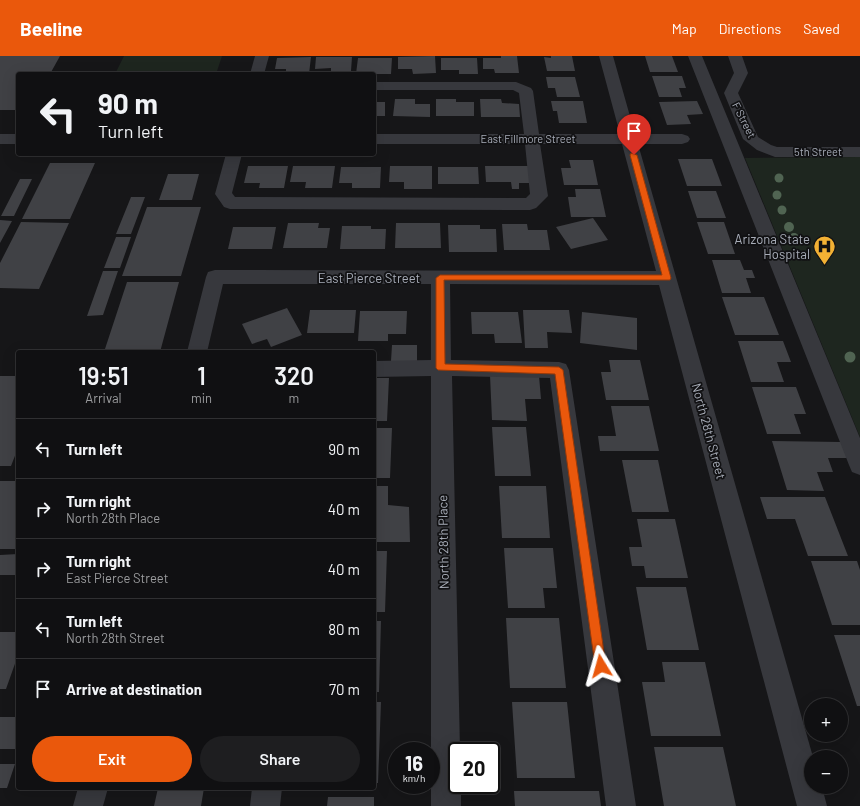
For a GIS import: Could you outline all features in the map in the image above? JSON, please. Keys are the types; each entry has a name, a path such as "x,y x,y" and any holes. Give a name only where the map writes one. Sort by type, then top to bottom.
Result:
{"street":[{"path":"258,72 262,56"},
{"name":"North 28th Street","path":"606,56 812,806"},
{"path":"695,56 860,465"},
{"name":"F Street","path":"735,56 741,73 732,89 731,93 733,99 751,138 767,149 775,152"},
{"path":"233,156 223,194 230,203 530,204 539,196 526,91 516,86 376,86"},
{"name":"East Fillmore Street","path":"376,139 629,140 682,138"},
{"path":"0,139 16,139"},
{"name":"5th Street","path":"775,152 860,152"},
{"name":"East Pierce Street","path":"197,350 215,277 667,278"},
{"name":"North 28th Place","path":"440,278 446,806"},
{"path":"376,368 559,370 621,806"},
{"path":"88,806 92,790"},
{"path":"265,806 267,790"}],"shaded area":[{"path":"124,56 222,56 217,72 116,72"},
{"path":"860,157 860,437 745,158"}],"building":[{"path":"0,56 60,56 51,72 16,72 16,110 0,110"},
{"path":"435,56 436,73 413,74 412,69 398,69 398,57"},
{"path":"501,56 517,56 519,73 495,73 494,69 483,69 483,58 501,58"},
{"path":"551,56 572,56 575,71 547,71 544,57 551,58"},
{"path":"645,56 672,56 678,72 650,72"},
{"path":"311,57 309,72 286,72 286,69 275,69 277,58"},
{"path":"316,57 352,57 351,71 331,71 331,68 315,69"},
{"path":"358,58 392,58 391,74 356,72"},
{"path":"441,58 477,58 478,74 459,74 459,70 441,70"},
{"path":"652,76 682,76 686,88 679,88 682,97 659,97"},
{"path":"546,77 575,77 580,97 557,97 555,88 548,88"},
{"path":"395,99 415,99 415,104 430,104 430,117 393,116"},
{"path":"436,99 456,99 456,102 474,102 474,116 436,116"},
{"path":"480,99 501,99 502,103 519,104 520,117 481,117"},
{"path":"551,101 583,101 587,123 559,123 557,111 553,111"},
{"path":"697,101 703,114 687,115 691,124 667,125 659,102"},
{"path":"376,102 385,102 385,116 376,116"},
{"path":"678,159 712,159 722,186 687,186"},
{"path":"569,160 593,160 598,185 564,185 561,168 571,168"},
{"path":"50,163 95,163 70,219 22,219"},
{"path":"248,166 288,166 284,188 259,188 260,183 244,183"},
{"path":"293,166 335,166 332,188 305,188 306,182 290,182"},
{"path":"390,166 432,166 432,189 404,189 404,182 389,182"},
{"path":"485,166 528,166 530,183 519,183 519,189 512,189 511,182 486,182"},
{"path":"341,167 381,167 380,188 352,188 352,183 339,183"},
{"path":"438,167 478,167 479,184 438,184"},
{"path":"168,174 199,174 192,200 159,200"},
{"path":"20,179 32,179 14,216 1,216"},
{"path":"575,189 600,189 606,217 571,217 568,197 576,197"},
{"path":"688,191 716,191 726,218 697,218"},
{"path":"131,197 145,197 131,234 116,234"},
{"path":"147,207 201,207 181,276 122,276"},
{"path":"593,218 608,240 571,249 556,227"},
{"path":"0,220 12,221 0,243"},
{"path":"21,222 69,223 39,289 0,288 0,263"},
{"path":"697,222 724,222 735,254 708,254"},
{"path":"288,223 319,223 318,228 330,228 327,248 283,248"},
{"path":"396,223 440,223 441,248 395,248"},
{"path":"502,224 527,224 528,230 547,230 550,250 504,250"},
{"path":"448,225 480,225 480,229 496,229 497,252 449,252"},
{"path":"342,226 371,226 371,229 386,229 385,249 340,249"},
{"path":"233,227 276,227 272,249 228,249"},
{"path":"116,237 131,237 120,268 104,268"},
{"path":"712,260 740,260 744,270 752,270 755,278 746,278 751,293 722,293"},
{"path":"103,271 118,271 103,315 87,316"},
{"path":"127,282 179,282 161,350 105,350"},
{"path":"722,297 764,297 779,335 735,335"},
{"path":"287,308 302,335 271,347 267,339 252,344 242,324"},
{"path":"310,310 356,310 354,333 307,333"},
{"path":"523,310 569,310 572,333 547,332 548,348 525,348"},
{"path":"360,311 407,311 406,334 388,334 388,341 358,341"},
{"path":"471,312 518,312 522,343 495,343 494,334 472,334"},
{"path":"582,312 637,318 637,350 580,343"},
{"path":"738,341 783,341 791,362 777,362 784,382 751,382"},
{"path":"392,345 417,345 417,361 391,361"},
{"path":"609,360 640,360 649,400 606,400 601,372 611,372"},
{"path":"490,375 539,376 541,399 525,399 527,421 492,420"},
{"path":"0,376 16,376 16,453 11,466 0,466"},
{"path":"376,378 389,378 387,421 376,421"},
{"path":"752,387 796,387 806,414 794,414 801,434 767,434"},
{"path":"611,406 649,406 659,451 600,451 598,436 616,436"},
{"path":"492,427 526,427 531,476 495,476"},
{"path":"376,428 392,428 390,478 376,478"},
{"path":"772,441 841,442 847,458 828,458 833,472 817,472 824,491 787,490"},
{"path":"622,460 658,460 669,512 632,512"},
{"path":"0,481 16,481 16,549 0,549"},
{"path":"376,486 388,486 388,505 409,507 410,542 376,542"},
{"path":"499,486 546,486 550,538 502,538"},
{"path":"760,497 825,497 848,556 808,556 795,519 767,519"},
{"path":"637,519 675,519 688,578 646,578 644,566 632,566 629,547 642,547"},
{"path":"504,548 553,548 557,588 543,588 545,608 508,608"},
{"path":"376,551 387,551 385,612 376,612"},
{"path":"16,554 16,575 0,575 0,555"},
{"path":"811,561 857,561 860,570 860,625 832,625"},
{"path":"636,587 686,587 699,650 647,650"},
{"path":"506,618 559,618 566,688 510,688"},
{"path":"376,621 381,621 379,692 376,692"},
{"path":"0,632 16,632 16,661 6,689 0,689"},
{"path":"834,635 860,635 860,706 857,706"},
{"path":"662,662 705,662 721,736 651,736 642,682 665,682"},
{"path":"376,702 381,702 378,783 376,783"},
{"path":"512,702 567,702 575,778 517,778"},
{"path":"0,717 16,717 16,749 0,749"},
{"path":"654,747 723,747 736,806 664,806"},
{"path":"0,764 15,764 7,788 0,788"},
{"path":"158,790 204,790 201,806 154,806"},
{"path":"514,791 599,791 601,806 515,806"},
{"path":"328,797 374,797 374,806 327,806"}],"place":[{"name":"Arizona State Hospital","path":"825,266"}],"route":[{"path":"601,666 559,370 441,368 440,278 667,278 634,155"}]}
